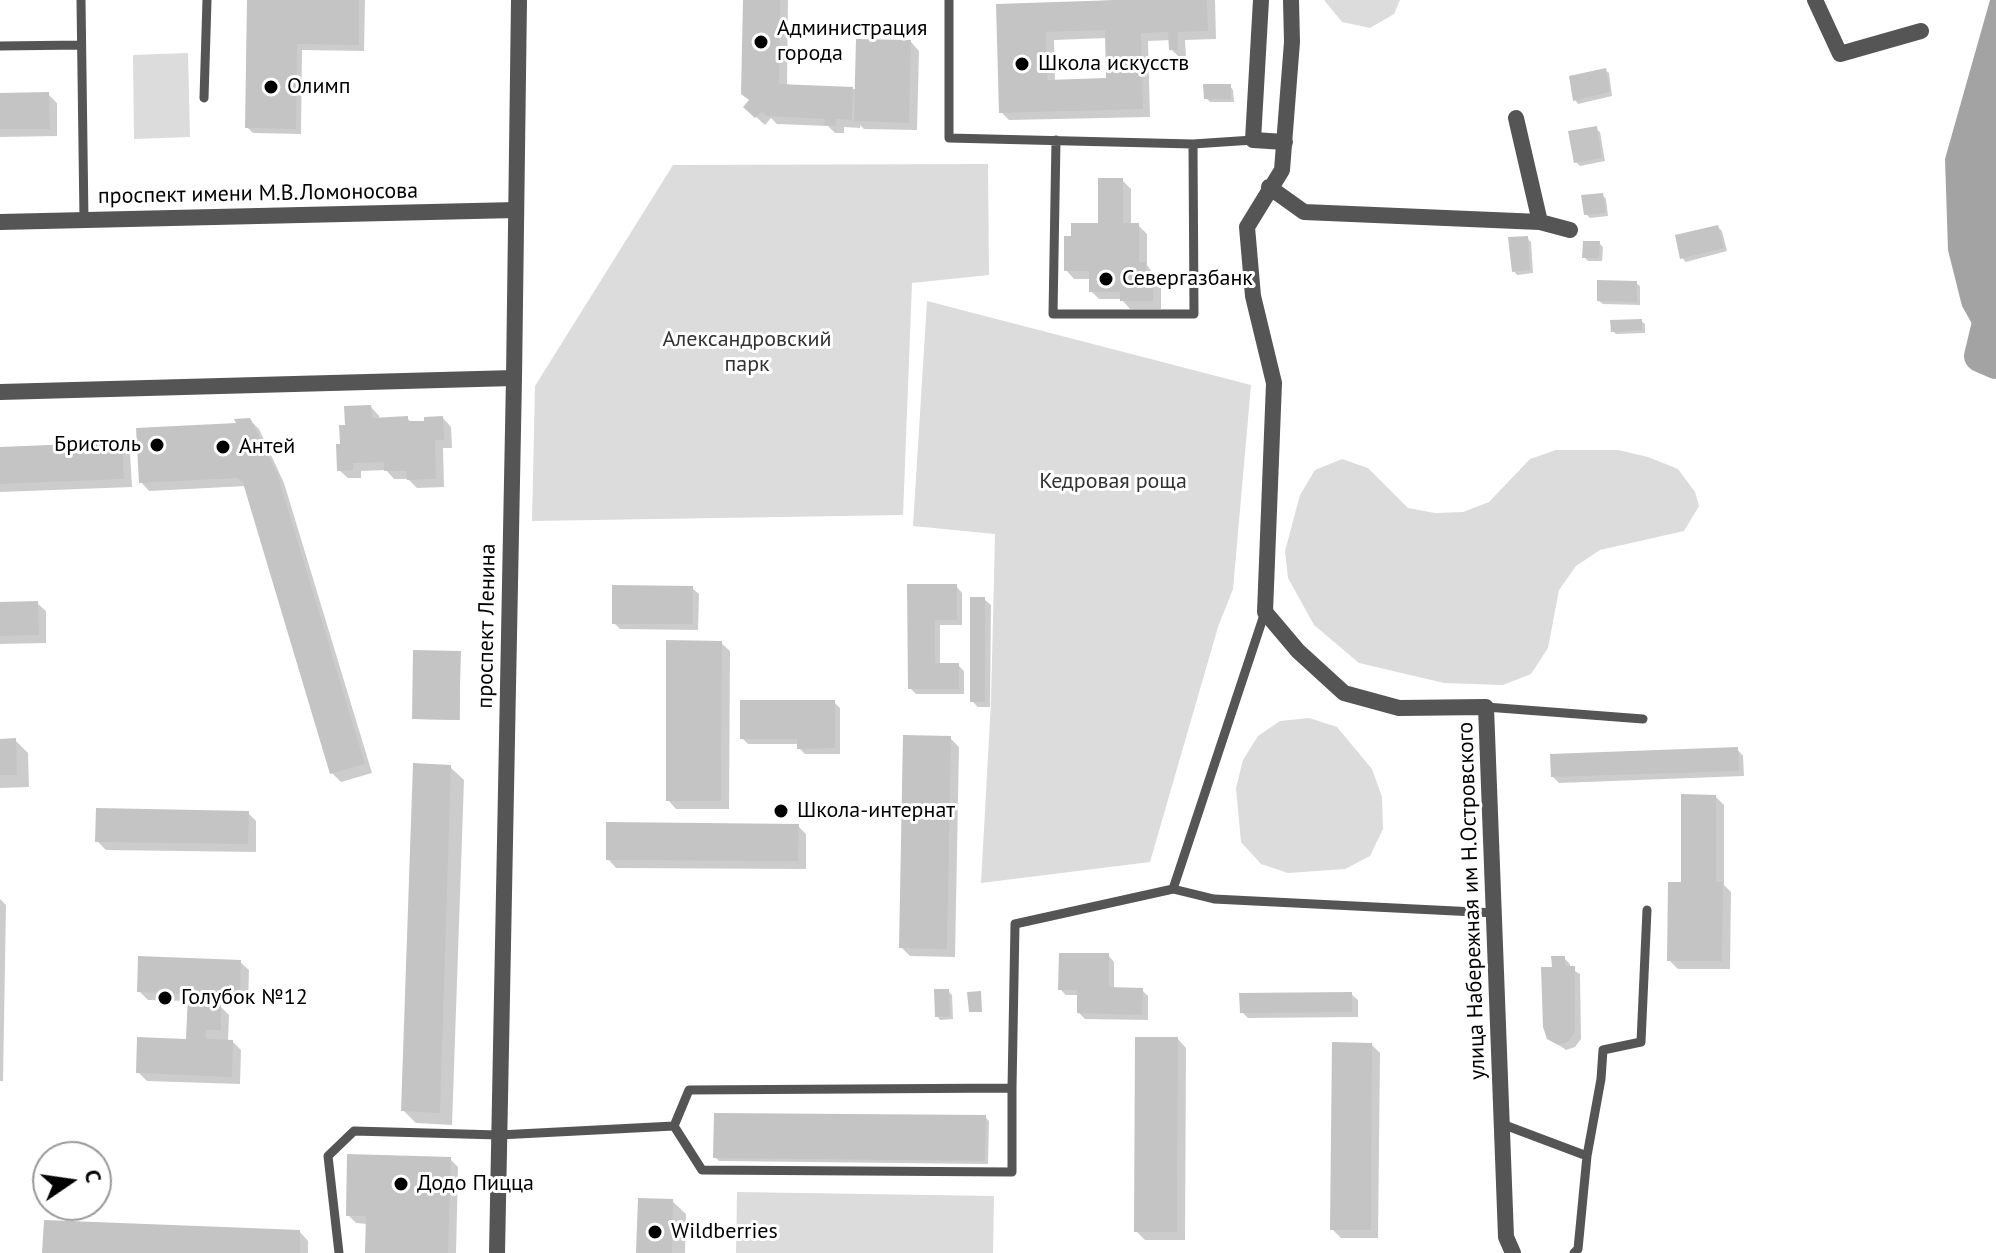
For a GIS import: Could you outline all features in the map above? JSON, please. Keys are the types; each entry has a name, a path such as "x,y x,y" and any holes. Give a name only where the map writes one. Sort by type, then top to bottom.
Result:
{"street":[{"name":"проспект Ленина","path":"497,1253 519,0"},
{"path":"1261,0 1253,140 1285,142"},
{"path":"1265,612 1274,383 1253,296 1247,227 1282,170 1292,42 1291,0"},
{"path":"1815,0 1840,54 1921,31"},
{"path":"1516,118 1540,222"},
{"path":"1269,187 1304,212 1540,222 1570,230"},
{"name":"проспект имени М.В.Ломоносова","path":"0,222 516,210"},
{"path":"0,392 514,378"},
{"name":"улица Набережная им Н.Островского","path":"1265,612 1298,651 1344,693 1399,708 1486,707 1506,1237 1513,1253"}],"lane":[{"path":"81,0 84,220"},
{"path":"204,98 207,0"},
{"path":"949,0 949,138 1193,144 1253,140"},
{"path":"0,46 81,45"},
{"path":"1056,140 1053,314 1194,314 1193,144"},
{"path":"1173,889 1265,612"},
{"path":"1486,707 1643,719"},
{"path":"674,1126 702,1170 1012,1172 1015,924 1173,889 1214,899 1495,913"},
{"path":"1574,1253 1578,1249 1587,1156 1603,1050 1641,1042 1647,910"},
{"path":"674,1126 689,1090 1012,1088"},
{"path":"1502,1124 1587,1156"},
{"path":"339,1253 328,1156 354,1131 499,1135 674,1126"}],"green space":[{"path":"1324,0 1400,0 1394,14 1370,28 1342,22"},
{"path":"188,53 190,137 134,139 133,55"},
{"name":"Александровский парк","path":"988,164 989,275 912,283 903,515 532,521 535,386 673,165"},
{"name":"Кедровая роща","path":"927,301 1251,385 1233,589 1218,627 1150,862 981,883 991,702 995,534 913,526"},
{"path":"1556,450 1618,450 1648,457 1678,469 1695,492 1699,506 1684,531 1600,550 1576,566 1559,590 1548,648 1531,674 1503,685 1444,683 1359,663 1314,625 1288,578 1285,551 1300,495 1315,470 1342,459 1368,468 1408,508 1435,513 1463,512 1489,502 1530,459"},
{"path":"1309,718 1337,727 1372,769 1382,797 1383,829 1370,856 1345,869 1288,873 1261,864 1241,842 1236,788 1243,760 1258,736 1280,721"},
{"path":"737,1192 994,1196 993,1253 736,1253"}],"shaded area":[{"path":"1990,0 1996,0 1996,342 1980,338 1962,306 1948,250 1945,159"}],"building":[{"name":"Олимп","path":"247,0 359,0 359,45 297,44 296,129 245,128"},
{"name":"Администрация города","path":"743,0 780,0 779,84 853,87 852,120 836,119 836,126 824,125 825,119 767,116 762,111 755,118 743,107 749,100 741,94"},
{"name":"Школа искусcтв","path":"1207,0 1208,31 1178,32 1178,50 1169,50 1168,32 1141,33 1143,109 999,113 996,4","holes":["1105,30 1106,78 1047,80 1046,32"]},
{"path":"856,39 911,40 909,123 854,121"},
{"path":"1606,68 1610,92 1573,101 1569,76"},
{"path":"1203,84 1231,84 1231,99 1204,99"},
{"path":"49,92 50,129 0,129 0,93"},
{"path":"1597,126 1602,158 1574,163 1568,131"},
{"path":"1098,178 1123,178 1123,223 1139,223 1139,262 1146,262 1146,274 1153,274 1153,301 1120,301 1120,292 1089,292 1089,271 1064,271 1064,236 1071,236 1071,223 1098,223"},
{"path":"1603,193 1606,213 1584,215 1581,195"},
{"path":"1718,225 1724,248 1680,259 1675,235"},
{"path":"1528,236 1530,270 1512,272 1508,237"},
{"path":"1583,241 1600,241 1599,258 1582,258"},
{"path":"1597,280 1637,281 1637,302 1597,301"},
{"path":"1642,319 1642,330 1611,332 1610,320"},
{"path":"371,405 372,418 408,416 408,421 424,421 424,417 443,416 444,440 435,440 436,479 407,480 406,471 384,471 384,462 353,463 353,470 337,471 336,444 340,444 339,425 345,425 344,406"},
{"path":"250,418 277,473 365,764 330,774 243,483 238,478 139,483 136,428 236,423 234,419"},
{"path":"122,442 124,479 0,484 0,447"},
{"path":"907,584 957,584 957,620 935,620 935,663 959,663 959,689 908,689"},
{"path":"612,585 693,586 693,624 612,624"},
{"path":"970,597 985,597 985,702 970,702"},
{"path":"38,601 39,635 0,636 0,602"},
{"path":"666,640 722,641 721,801 666,801"},
{"path":"413,650 461,651 459,720 412,719"},
{"path":"740,700 835,700 835,748 797,749 797,739 740,739"},
{"path":"903,735 951,736 947,949 899,948"},
{"path":"16,738 17,775 0,775 0,739"},
{"path":"1738,747 1739,771 1551,777 1550,754"},
{"path":"413,763 451,765 440,1113 401,1111"},
{"path":"1681,794 1716,795 1716,882 1723,882 1722,961 1667,961 1668,882 1681,882"},
{"path":"96,808 249,811 248,844 95,842"},
{"path":"606,822 799,824 798,861 606,860"},
{"path":"1059,953 1109,953 1109,987 1143,988 1142,1015 1077,1013 1077,990 1058,990"},
{"path":"138,956 241,960 240,997 207,996 207,1004 221,1005 221,1030 206,1030 206,1039 233,1040 232,1077 136,1073 137,1037 186,1039 188,994 137,992"},
{"path":"1551,956 1565,956 1565,966 1575,966 1575,1032 1569,1041 1558,1045 1547,1039 1543,1027 1541,967 1552,967"},
{"path":"934,989 949,989 950,1016 935,1017"},
{"path":"981,991 982,1012 969,1012 967,992"},
{"path":"1352,992 1352,1012 1240,1013 1239,993"},
{"path":"1135,1037 1178,1037 1177,1232 1134,1232"},
{"path":"1332,1042 1372,1043 1371,1230 1330,1230"},
{"path":"714,1113 986,1115 985,1161 713,1158"},
{"path":"347,1154 451,1157 448,1253 365,1253 366,1216 346,1216"},
{"path":"638,1198 673,1199 672,1253 636,1253"},
{"path":"44,1221 300,1230 300,1253 42,1253"}],"waterway":[{"path":"1996,290 1980,356 1996,363"}],"place":[{"name":"Администрация города","path":"761,42"},
{"name":"Школа искусcтв","path":"1022,64"},
{"name":"Олимп","path":"271,87"},
{"name":"Севергазбанк","path":"1106,279"},
{"name":"Бристоль","path":"157,445"},
{"name":"Антей","path":"223,447"},
{"name":"Школа-интернат","path":"781,811"},
{"name":"Голубок №12","path":"165,998"},
{"name":"Додо Пицца","path":"401,1184"},
{"name":"Wildberries","path":"655,1232"}]}
